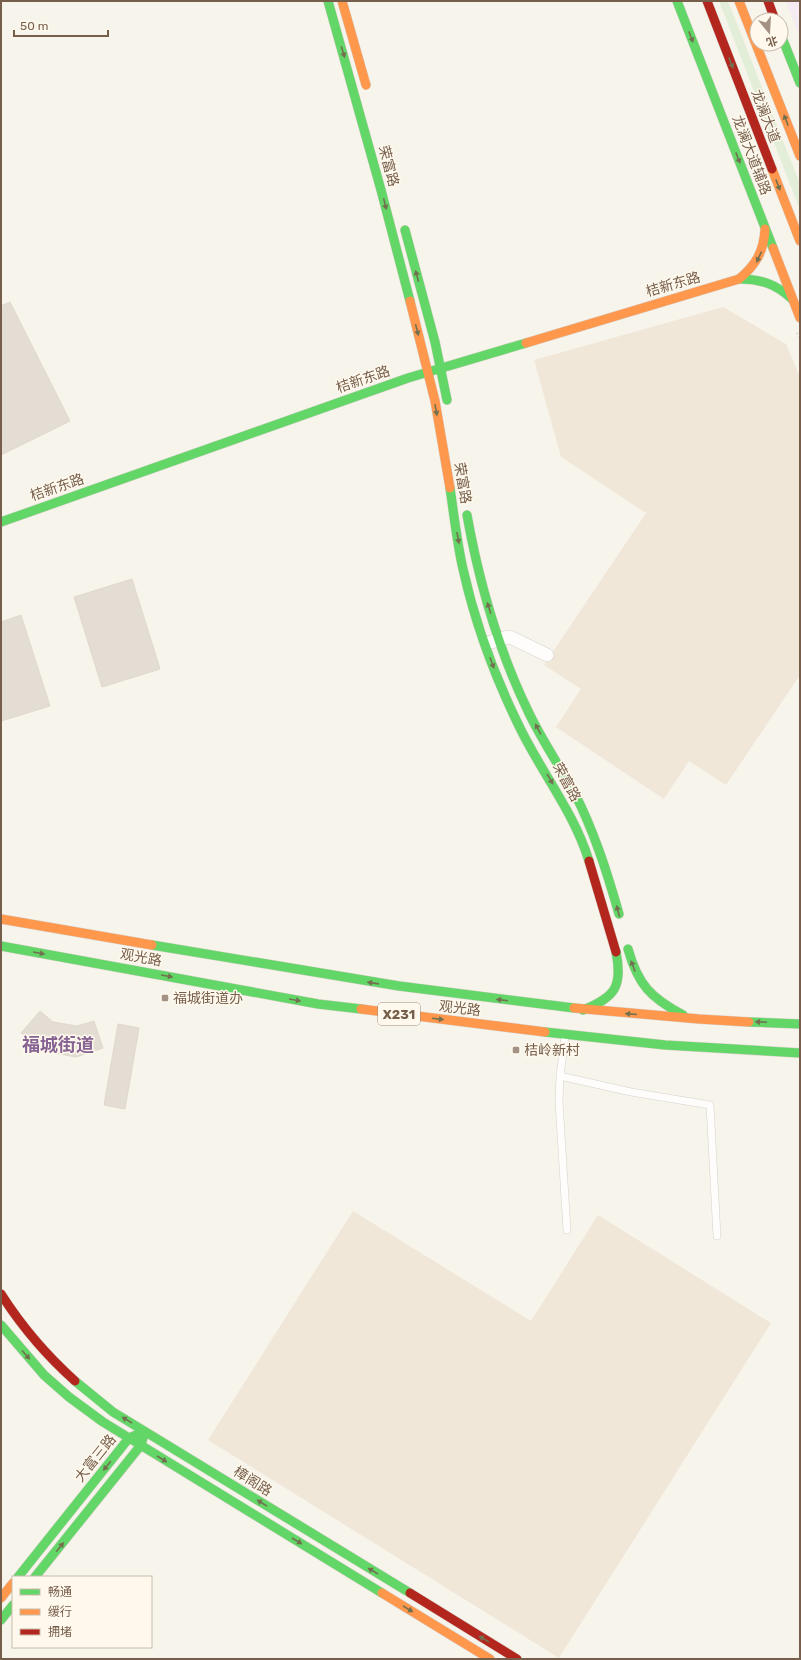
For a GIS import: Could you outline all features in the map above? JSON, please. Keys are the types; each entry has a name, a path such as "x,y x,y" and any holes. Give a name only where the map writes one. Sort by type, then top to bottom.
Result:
{"main road":[{"name":"荣富路","path":"328,1 384,189 435,401 464,570 475,614 504,693 519,727 560,798 585,849 616,952 620,968 614,993 609,999 600,1004 583,1010"},
{"path":"342,1 369,97"},
{"name":"龙澜大道辅路","path":"677,1 800,318"},
{"name":"龙澜大道","path":"706,1 800,241"},
{"name":"龙澜大道","path":"739,1 800,156"},
{"path":"768,1 772,12"},
{"path":"337,33 350,29"},
{"path":"788,52 800,83"},
{"path":"403,224 441,368 448,406"},
{"path":"739,280 756,264 764,244 765,226"},
{"path":"739,280 754,279 771,283 792,299"},
{"name":"桔新东路","path":"1,522 428,372 739,280"},
{"name":"荣富路","path":"465,503 477,564 499,639 529,712 574,794 590,827 607,873 620,921"},
{"path":"1,916 18,922"},
{"name":"观光路","path":"1,919 364,982 583,1010 690,1019 800,1024"},
{"path":"627,945 637,978 645,990 664,1006 690,1019"},
{"name":"观光路","path":"1,946 318,1004 565,1035 665,1045 800,1053"},
{"name":"樟阁路","path":"1,1294 14,1317 34,1342 80,1386 113,1412 517,1659"},
{"name":"樟阁路","path":"1,1325 44,1375 69,1397 103,1422 490,1659"},
{"name":"大富三路","path":"19,1576 129,1438 145,1431"},
{"name":"大富三路","path":"36,1576 141,1445 145,1431"},
{"path":"1,1598 12,1584"},
{"path":"1,1620 12,1606"}],"street":[{"path":"485,644 510,637 546,655"}],"lane":[{"path":"565,1035 560,1076 559,1102 567,1230"},
{"path":"560,1076 631,1092 710,1105 717,1236"}],"shaded area":[{"path":"786,1 800,1 800,38 796,28"},
{"path":"723,307 786,344 800,377 800,675 726,785 689,761 664,799 556,727 581,689 544,665 646,513 561,457 534,360"},
{"path":"353,1211 531,1321 598,1215 771,1323 559,1658 208,1440"}],"green space":[{"path":"719,1 728,1 800,184 800,210"}],"building":[{"path":"10,302 70,421 1,455 1,306"},
{"path":"132,579 160,669 102,687 74,597"},
{"path":"21,615 50,706 1,721 1,622"},
{"path":"40,1011 53,1022 77,1026 94,1021 103,1048 76,1057 43,1051 21,1033"},
{"path":"118,1024 139,1028 125,1109 104,1105"}],"traffic: fast":[{"path":"328,1 381,190 410,301"},
{"path":"677,1 773,248"},
{"path":"788,52 800,83"},
{"path":"405,230 435,342 447,400"},
{"path":"739,279 768,283 792,299"},
{"path":"1,522 408,378 526,343"},
{"path":"450,488 463,569 473,609 486,649 519,726 575,826 589,861"},
{"path":"467,515 477,565 491,615 517,688 544,742 574,792 588,822 600,852 619,914"},
{"path":"152,945 399,986 574,1008"},
{"path":"1,946 318,1004 361,1009"},
{"path":"628,949 636,972 647,989 662,1003 683,1015"},
{"path":"583,1010 603,1000 614,989 618,974 616,952"},
{"path":"749,1022 800,1024"},
{"path":"545,1032 665,1045 800,1053"},
{"path":"1,1325 44,1375 69,1397 103,1422 382,1593"},
{"path":"75,1381 113,1412 410,1593"},
{"path":"19,1576 129,1438 140,1433"},
{"path":"36,1576 141,1445 144,1434"},
{"path":"1,1620 12,1606"}],"traffic: slow":[{"path":"342,1 366,85"},
{"path":"739,1 800,156"},
{"path":"772,169 800,241"},
{"path":"739,279 745,274 758,257 763,244 765,229"},
{"path":"773,248 800,318"},
{"path":"526,343 739,279"},
{"path":"410,301 435,401 450,488"},
{"path":"1,919 152,945"},
{"path":"574,1008 749,1022"},
{"path":"361,1009 545,1032"},
{"path":"1,1598 12,1584"},
{"path":"382,1593 490,1659"}],"traffic: jam":[{"path":"707,1 772,169"},
{"path":"768,1 772,12"},
{"path":"589,861 616,952"},
{"path":"1,1294 17,1318 35,1340 75,1381"},
{"path":"410,1593 517,1659"}],"place":[{"name":"福城街道办","path":"165,998"},
{"name":"桔岭新村","path":"516,1050"}],"district":[{"name":"福城街道","path":"58,1045"}]}
